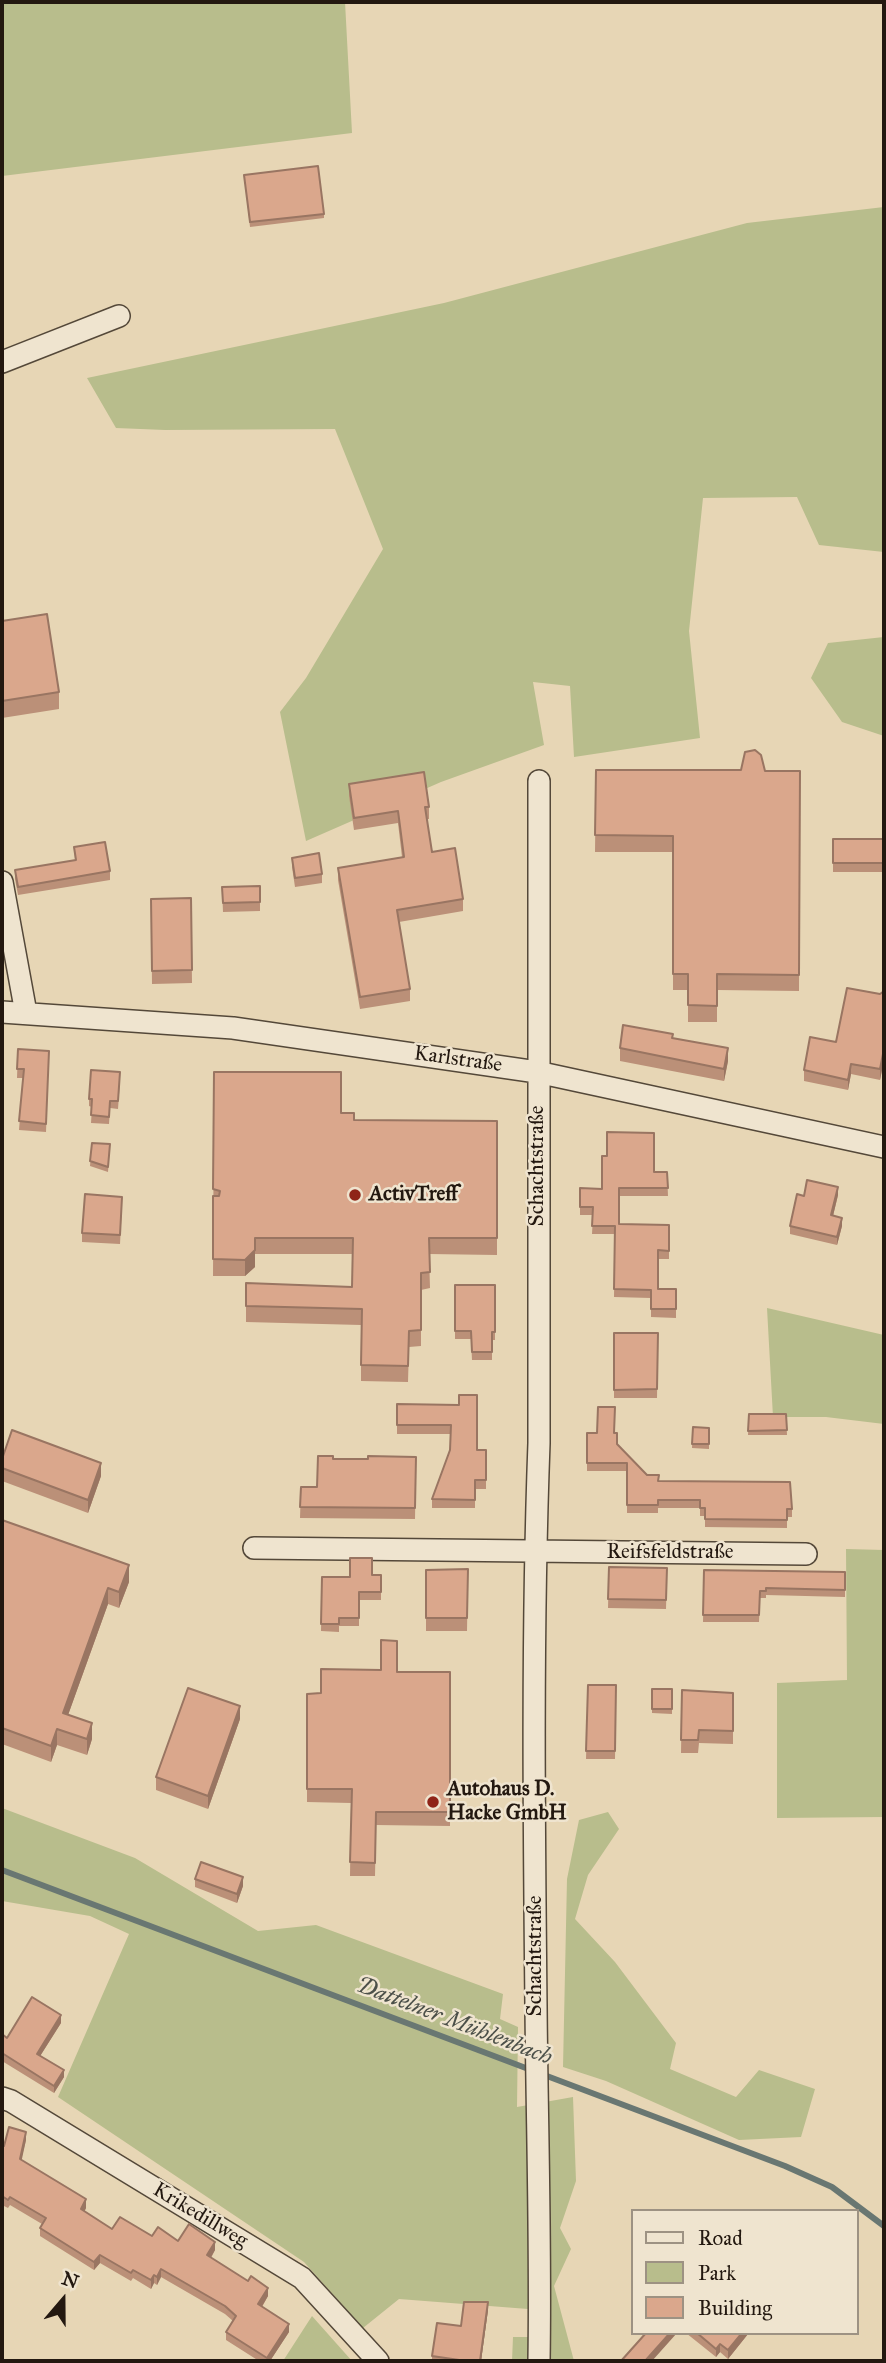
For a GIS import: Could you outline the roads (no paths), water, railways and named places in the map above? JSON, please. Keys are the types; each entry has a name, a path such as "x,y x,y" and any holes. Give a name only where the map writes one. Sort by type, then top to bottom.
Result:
{"street":[{"path":"2,362 118,316"},
{"name":"Schachtstraße","path":"539,781 539,1443 535,1552 536,2006 541,2256 539,2361"},
{"path":"2,882 26,1013"},
{"name":"Karlstraße","path":"2,1012 233,1028 537,1072 884,1147"},
{"path":"254,1548 535,1552"},
{"name":"Reifsfeldstraße","path":"535,1552 806,1554"},
{"name":"Krikedillweg","path":"2,2098 302,2278 378,2361"}],"waterway":[{"name":"Dattelner Mühlenbach","path":"2,1870 785,2166 832,2187 884,2226"}],"place":[{"name":"ActivTreff","path":"355,1195"},
{"name":"Autohaus D. Hacke GmbH","path":"433,1802"}]}
